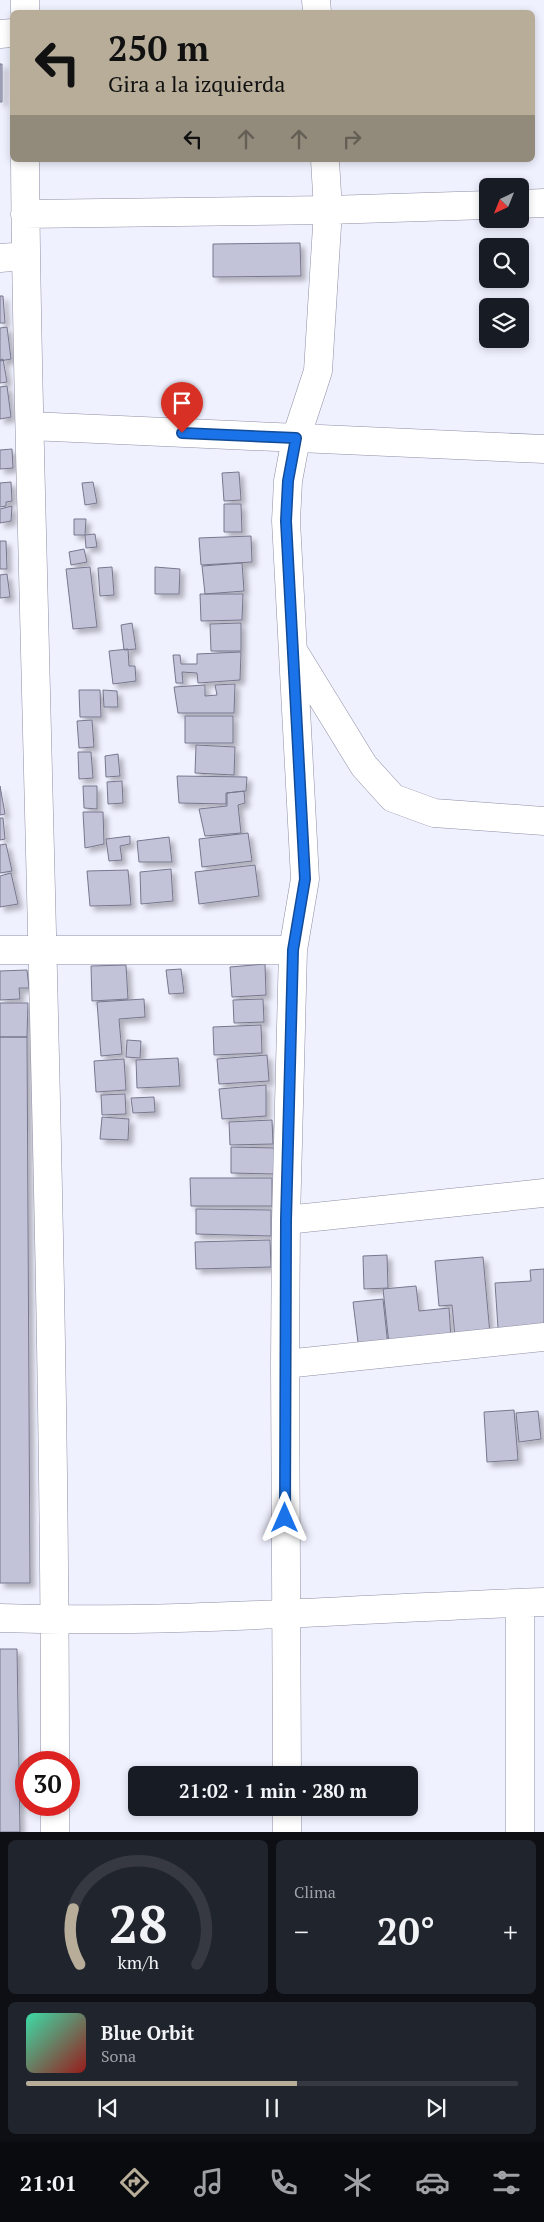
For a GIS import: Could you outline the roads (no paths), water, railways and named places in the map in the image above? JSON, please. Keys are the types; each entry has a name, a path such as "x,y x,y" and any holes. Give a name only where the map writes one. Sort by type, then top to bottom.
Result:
{"street":[{"path":"25,162 26,214 13,257 30,426 55,1620 55,1751"},
{"path":"287,1766 286,1220 293,950 305,879 286,521 288,481 296,438 318,371 328,210 325,162"},
{"path":"529,204 544,203"},
{"path":"26,214 328,210 479,205"},
{"path":"30,426 544,449"},
{"path":"293,650 364,766 392,798 434,813 544,822"},
{"path":"0,950 293,950"},
{"path":"286,1220 544,1193"},
{"path":"285,1364 544,1337"},
{"path":"0,1618 55,1620 286,1614 532,1602 520,1832"},
{"path":"55,1816 55,1832"},
{"path":"287,1816 287,1832"}]}
